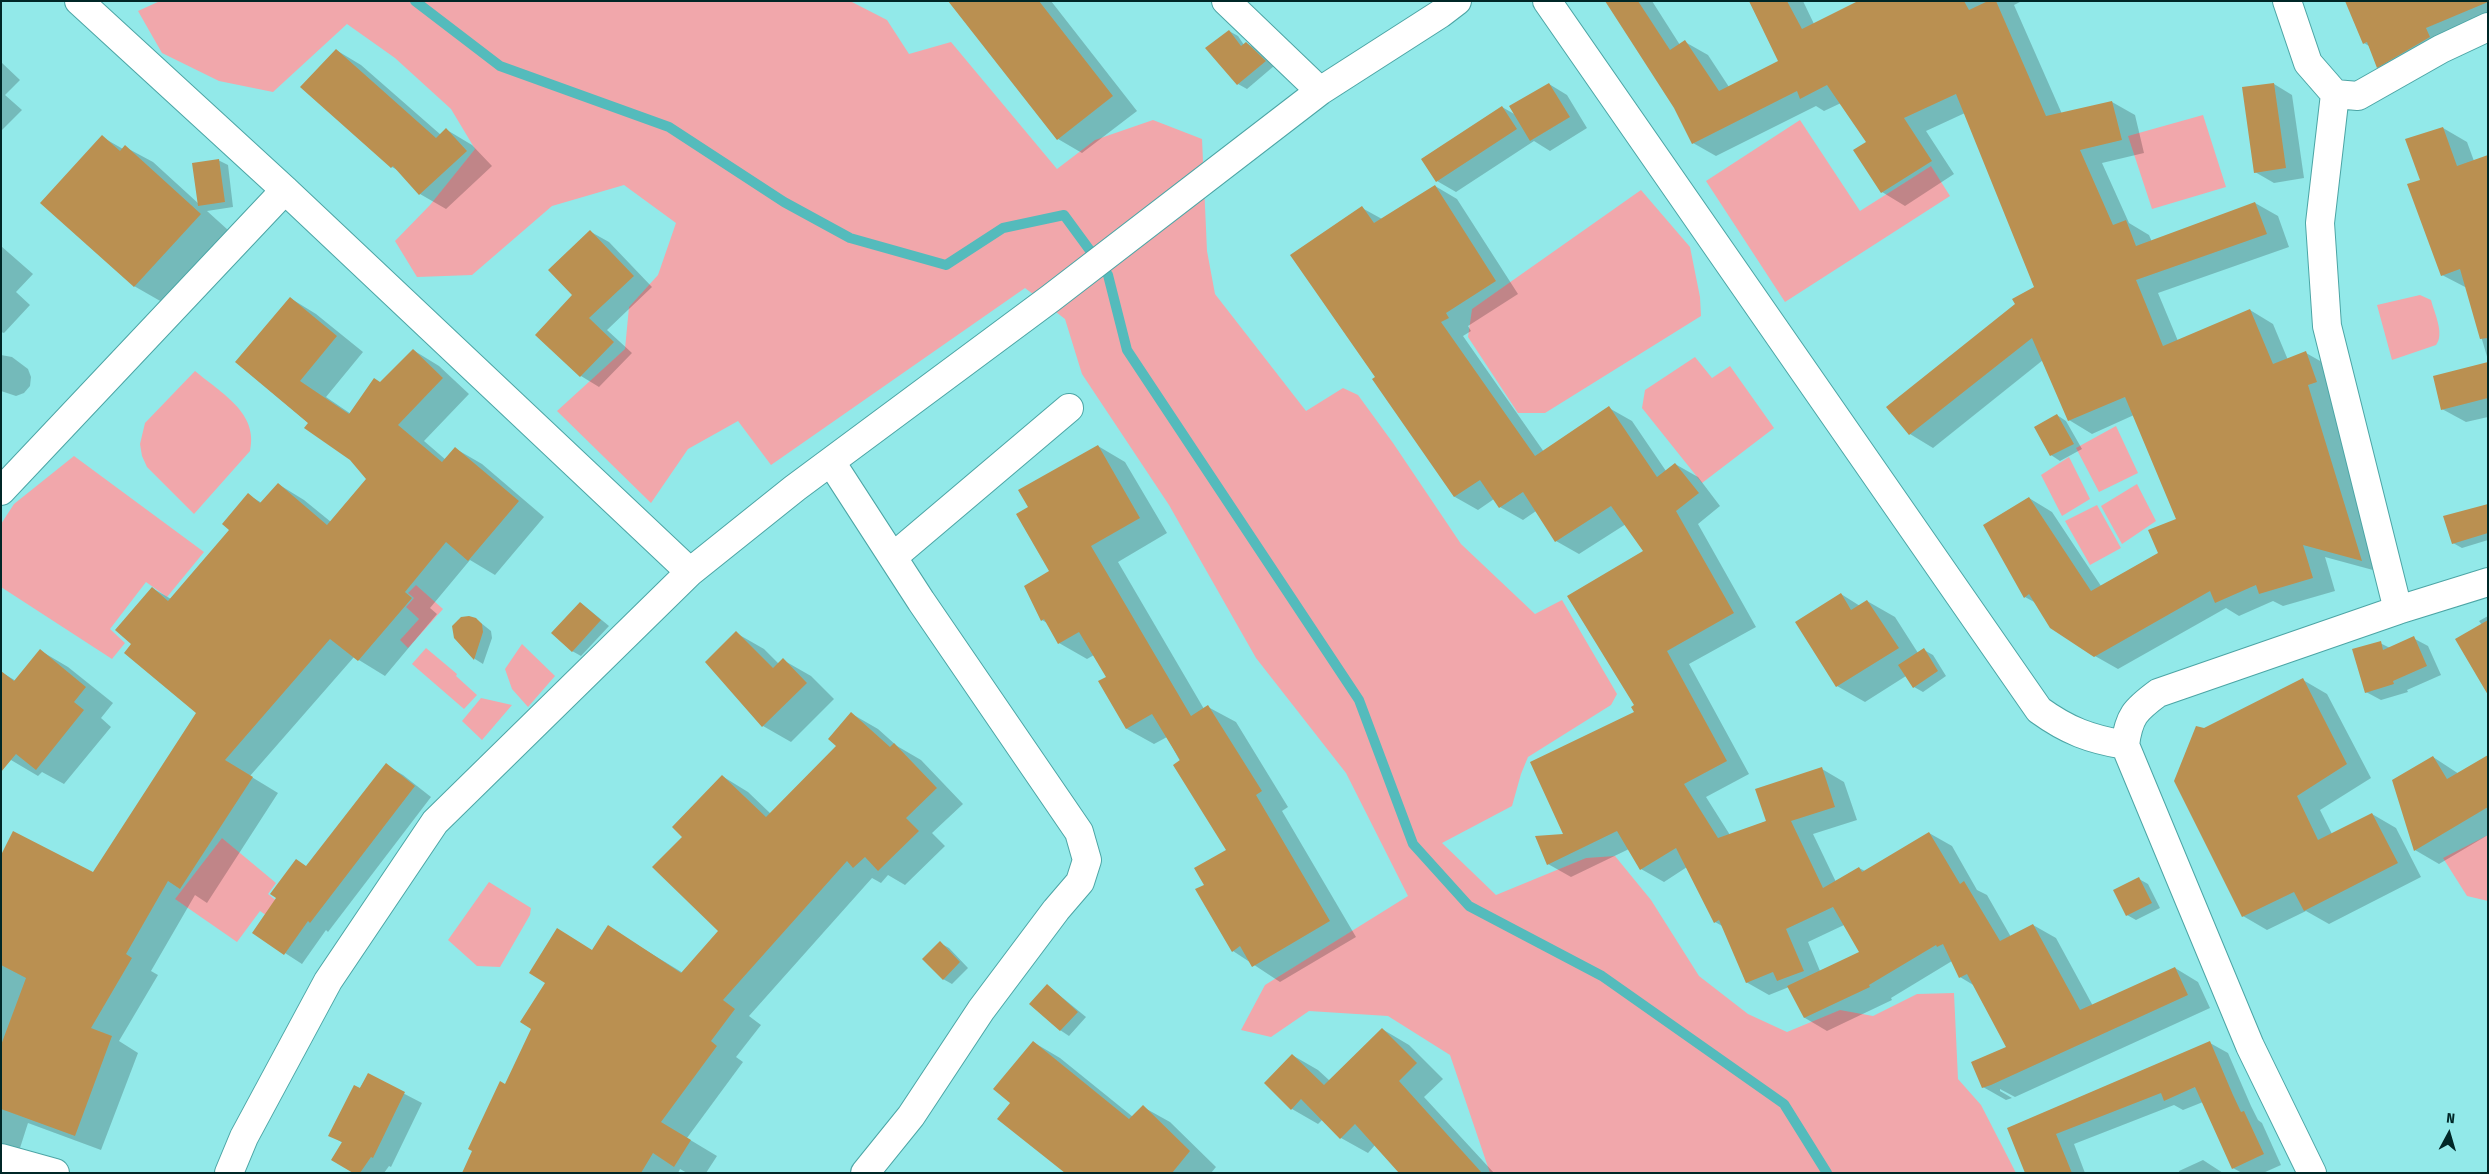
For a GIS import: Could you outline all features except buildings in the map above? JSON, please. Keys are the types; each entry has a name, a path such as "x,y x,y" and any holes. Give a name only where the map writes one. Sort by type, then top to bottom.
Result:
{"street":[{"path":"79,1 285,190 690,572"},
{"path":"1226,1 1320,91"},
{"path":"229,1173 244,1137 328,981 436,822 690,572 831,462 1051,298 1320,91 1440,14 1457,1"},
{"path":"1547,1 2039,710 2064,728 2094,740 2125,745"},
{"path":"2287,1 2308,63 2335,94 2358,96 2441,49 2488,26"},
{"path":"2335,94 2320,223 2327,326 2398,610"},
{"path":"1,490 285,190"},
{"path":"893,558 1069,408"},
{"path":"831,462 893,558 1080,832 1086,860 1080,882 1056,910 987,1002 910,1116 865,1173"},
{"path":"2312,1173 2250,1046 2125,745 2128,723 2142,706 2158,693 2398,610 2488,582"},
{"path":"1,1158 55,1173"}],"shaded area":[{"path":"160,1 850,1 887,20 909,54 951,42 1057,169 1095,140 1153,120 1202,139 1207,251 1215,294 1306,411 1343,388 1358,395 1461,544 1535,614 1562,600 1617,694 1611,705 1528,757 1512,806 1442,843 1496,895 1586,858 1615,856 1651,900 1699,976 1748,1014 1787,1032 1840,1010 1873,1016 1917,994 1954,993 1958,1079 1981,1105 2016,1173 1490,1173 1450,1055 1388,1016 1309,1011 1271,1037 1241,1030 1265,985 1408,896 1346,773 1256,658 1169,505 1082,374 1065,319 1025,288 771,465 738,421 688,449 651,503 557,411 625,349 629,307 658,275 676,223 624,185 552,206 472,275 417,277 395,241 430,205 475,149 451,109 395,58 347,24 273,92 219,81 162,53 138,11"},
{"path":"2203,115 2226,187 2152,209 2128,136"},
{"path":"1800,120 1860,211 1931,166 1950,196 1785,302 1706,181"},
{"path":"1641,190 1690,247 1700,297 1701,316 1545,413 1518,413 1468,337 1472,309"},
{"path":"2420,295 2431,300 2439,329 2436,345 2392,360 2377,305"},
{"path":"1695,357 1712,378 1730,366 1774,428 1702,483 1642,408 1645,390"},
{"path":"195,371 236,405 249,426 251,438 250,451 194,514 147,467 142,456 140,444 145,423"},
{"path":"2116,426 2138,473 2099,492 2076,448"},
{"path":"74,456 204,552 167,597 146,582 110,629 125,643 112,659 1,587 1,524 14,504"},
{"path":"2069,457 2090,499 2062,516 2041,475"},
{"path":"2137,484 2156,521 2122,544 2101,506"},
{"path":"2097,505 2121,548 2090,565 2065,521"},
{"path":"416,585 443,609 408,648 400,640 419,619 406,607 414,598 408,593"},
{"path":"522,644 555,676 528,707 512,689 505,669"},
{"path":"426,648 457,674 456,676 477,695 464,709 412,664"},
{"path":"481,698 512,705 482,740 462,721"},
{"path":"2488,835 2488,901 2467,896 2443,858"},
{"path":"222,838 276,883 268,894 283,906 273,920 260,911 237,942 175,899"},
{"path":"489,882 531,908 530,915 500,967 477,966 448,940"}],"waterway":[{"path":"415,1 500,66 669,127 784,202 850,238 946,265 1003,228 1064,215 1108,275 1127,350 1359,700 1413,844 1469,906 1602,976 1784,1104 1827,1173"}]}
